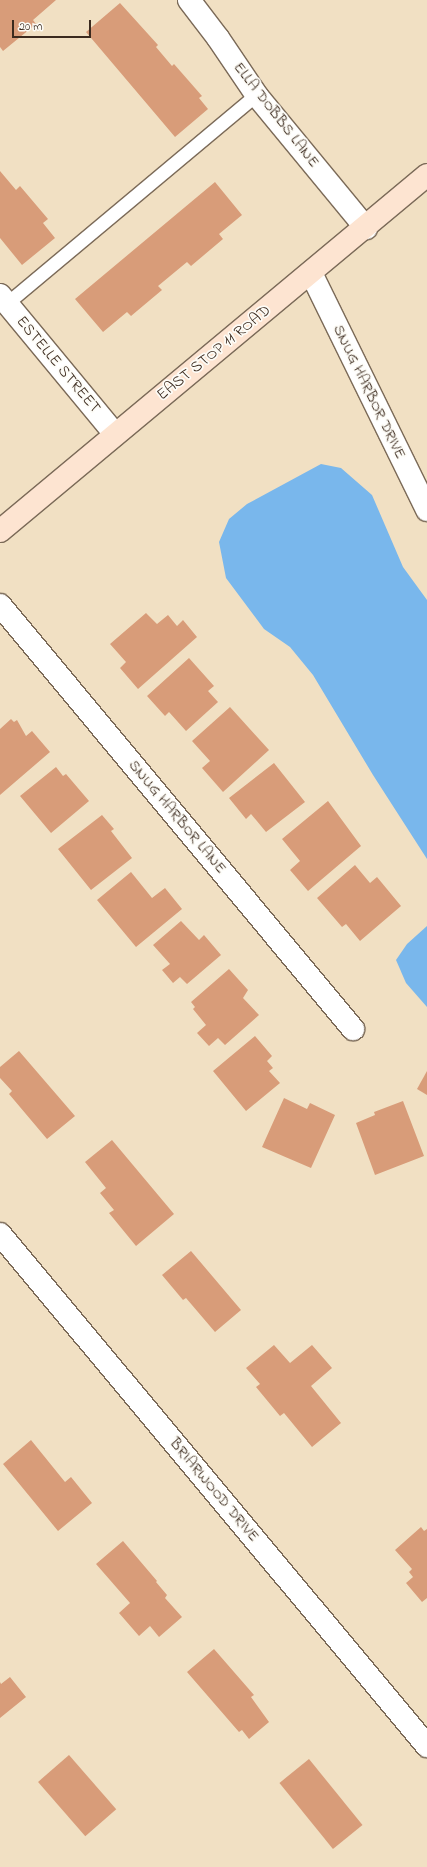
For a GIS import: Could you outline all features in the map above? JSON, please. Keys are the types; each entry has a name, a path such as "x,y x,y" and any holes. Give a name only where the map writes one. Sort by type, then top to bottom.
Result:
{"main road":[{"name":"EAST STOP 11 ROAD","path":"0,531 366,228 427,175"}],"street":[{"name":"ELLA DOBBS LANE","path":"188,0 218,38 256,95 366,228"},
{"name":"SNUG HARBOR DRIVE","path":"311,273 427,510"},
{"name":"ESTELLE STREET","path":"3,299 116,434"},
{"name":"SNUG HARBOR LANE","path":"0,605 354,1029"},
{"name":"BRIARWOOD DRIVE","path":"0,1234 427,1746"}],"lane":[{"path":"3,299 256,95"}],"water":[{"path":"321,464 341,468 372,495 403,567 427,600 427,859 373,775 313,675 290,647 264,629 226,578 219,542 229,519 247,504"},
{"path":"427,926 427,1007 406,983 396,960 407,944"}],"building":[{"path":"0,0 56,0 33,20 36,24 3,51 0,47"},
{"path":"120,3 158,45 156,47 172,66 174,64 202,96 199,98 208,109 175,137 86,32"},
{"path":"0,171 16,190 20,186 48,219 43,223 55,238 22,265 0,238"},
{"path":"215,182 242,215 219,234 223,239 191,266 187,262 158,286 162,290 131,316 127,312 103,332 75,299"},
{"path":"146,613 157,624 168,615 177,626 183,620 197,637 138,689 120,668 126,662 110,644"},
{"path":"189,658 214,686 208,691 218,702 186,731 169,712 165,716 147,696"},
{"path":"230,707 269,750 223,792 202,768 210,761 192,741"},
{"path":"11,719 14,722 17,720 26,736 32,731 50,752 0,795 0,729"},
{"path":"274,763 305,802 266,832 251,814 246,819 229,798"},
{"path":"56,767 63,776 66,774 89,801 51,833 20,796"},
{"path":"328,801 361,846 308,891 290,870 300,861 282,839"},
{"path":"102,815 114,829 111,831 132,858 91,890 58,849"},
{"path":"355,865 370,883 377,877 401,906 360,941 346,924 342,927 317,898"},
{"path":"131,872 152,898 165,888 182,909 136,947 97,900"},
{"path":"181,921 199,940 204,935 221,955 187,984 180,977 173,983 162,970 170,964 153,945"},
{"path":"229,969 248,990 243,998 259,1015 225,1045 218,1038 209,1046 197,1033 206,1025 193,1009 195,1007 191,1002"},
{"path":"255,1036 272,1056 267,1061 273,1068 269,1071 280,1083 246,1111 213,1071"},
{"path":"19,1051 75,1116 47,1139 9,1094 12,1091 0,1078 0,1067"},
{"path":"427,1071 427,1095 417,1089"},
{"path":"284,1098 307,1109 310,1103 335,1115 311,1168 262,1147"},
{"path":"403,1101 424,1156 375,1175 356,1123 375,1115 374,1112"},
{"path":"112,1140 174,1214 136,1246 109,1213 114,1210 100,1193 106,1188 85,1162"},
{"path":"191,1251 241,1310 215,1332 186,1298 183,1300 162,1275"},
{"path":"274,1345 290,1363 312,1345 332,1368 311,1386 341,1423 312,1447 284,1413 280,1416 256,1387 260,1384 246,1368"},
{"path":"31,1440 65,1482 71,1477 92,1503 58,1531 3,1464"},
{"path":"421,1527 424,1531 427,1529 427,1598 422,1602 406,1583 413,1577 409,1572 412,1569 395,1550"},
{"path":"123,1541 157,1581 156,1582 167,1595 165,1598 182,1617 159,1637 150,1626 139,1636 119,1613 130,1603 96,1564"},
{"path":"214,1649 254,1695 251,1697 269,1722 249,1739 242,1730 239,1732 187,1672"},
{"path":"10,1677 26,1697 0,1718 0,1682 1,1684"},
{"path":"69,1755 116,1809 85,1836 38,1782"},
{"path":"309,1759 362,1825 333,1849 279,1783"}]}
